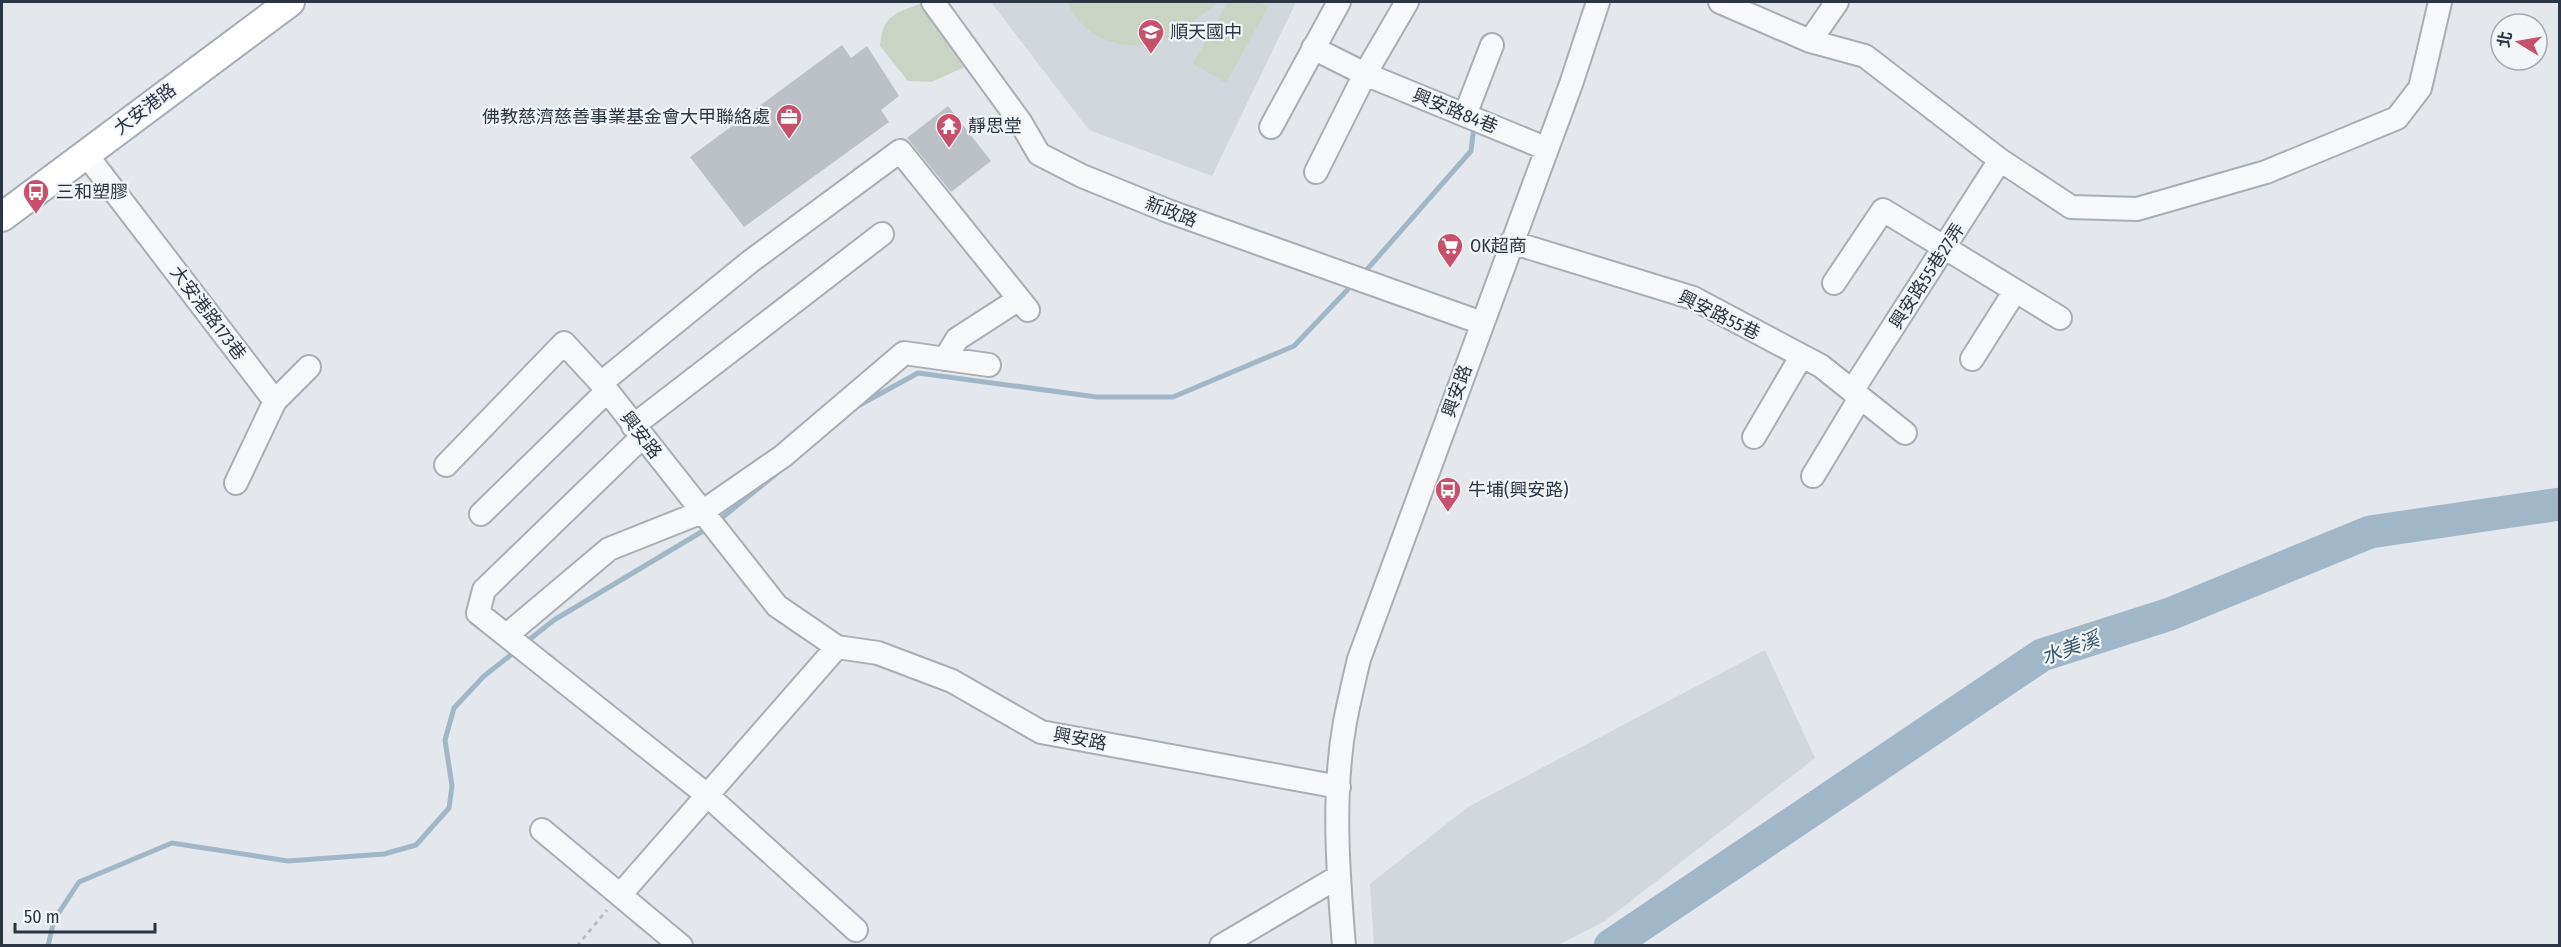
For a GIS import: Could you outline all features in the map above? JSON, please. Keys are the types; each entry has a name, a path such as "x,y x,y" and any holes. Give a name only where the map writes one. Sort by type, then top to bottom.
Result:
{"main road":[{"name":"大安港路","path":"2,217 290,2"}],"street":[{"name":"新政路","path":"933,2 1021,123 1039,154 1082,176 1168,212 1482,323"},
{"path":"1271,127 1339,2"},
{"path":"1316,172 1365,74 1407,2"},
{"name":"興安路","path":"1344,945 1338,877 1339,787 1345,724 1359,659 1545,148 1571,84 1598,2"},
{"path":"1720,2 1810,41 1865,56 2000,160 2071,207 2137,209 2266,172 2397,118 2420,88 2440,2"},
{"path":"1810,41 1837,2"},
{"path":"1465,115 1492,45"},
{"name":"興安路84巷","path":"1313,48 1365,74 1545,148"},
{"path":"481,514 604,387 751,261 900,151 1023,304 957,339 945,358"},
{"name":"大安港路173巷","path":"85,153 275,401"},
{"name":"興安路55巷27弄","path":"1813,476 1856,394 2000,160"},
{"path":"1834,283 1883,210 2060,318"},
{"path":"856,930 707,795 508,634 478,613 484,590 638,432 882,234"},
{"name":"興安路55巷","path":"1511,242 1693,298 1821,366 1905,433"},
{"path":"1971,359 2015,291"},
{"name":"興安路","path":"446,465 564,343 604,387 777,606 837,647 878,653 952,681 1041,732 1339,787"},
{"path":"508,634 609,549 702,512 783,456 904,352 989,365"},
{"path":"1754,437 1801,357"},
{"path":"236,483 275,401 309,367"},
{"path":"620,895 837,647"},
{"path":"542,830 681,945"},
{"path":"1221,945 1338,877"}],"path":[{"path":"577,945 620,895"}],"shaded area":[{"name":"順天國中","path":"991,2 1296,2 1212,176 1089,130"},
{"path":"1765,650 1815,758 1605,921 1558,945 1374,945 1370,884 1468,807"}],"green space":[{"path":"1067,2 1219,2 1167,38 1153,43 1123,45 1093,34 1078,20"},
{"path":"1228,2 1257,2 1268,7 1226,83 1193,64"},
{"path":"922,3 967,66 931,82 908,81 880,46 887,21 898,13"}],"building":[{"name":"佛教慈濟慈善事業基金會大甲聯絡處","path":"842,45 851,58 867,46 899,96 881,110 889,122 744,227 690,157"},
{"name":"靜思堂","path":"948,106 991,161 951,192 907,138"}],"waterway":[{"path":"1363,274 1471,151 1474,126"},
{"path":"856,407 918,373 1097,397 1173,397 1294,346 1354,283"},
{"path":"718,521 776,474"},
{"name":"水美溪","path":"1610,946 2042,655 2170,614 2370,532 2560,504"},
{"path":"525,643 554,620 708,528"},
{"path":"48,946 54,920 79,882 172,843 288,861 384,854 416,845 449,808 452,786 445,740 454,708 484,676 516,651"}],"place":[{"name":"順天國中","path":"1151,55"},
{"name":"佛教慈濟慈善事業基金會大甲聯絡處","path":"789,140"},
{"name":"靜思堂","path":"949,149"},
{"name":"三和塑膠","path":"36,215"},
{"name":"OK超商","path":"1450,269"},
{"name":"牛埔(興安路)","path":"1448,513"}]}
